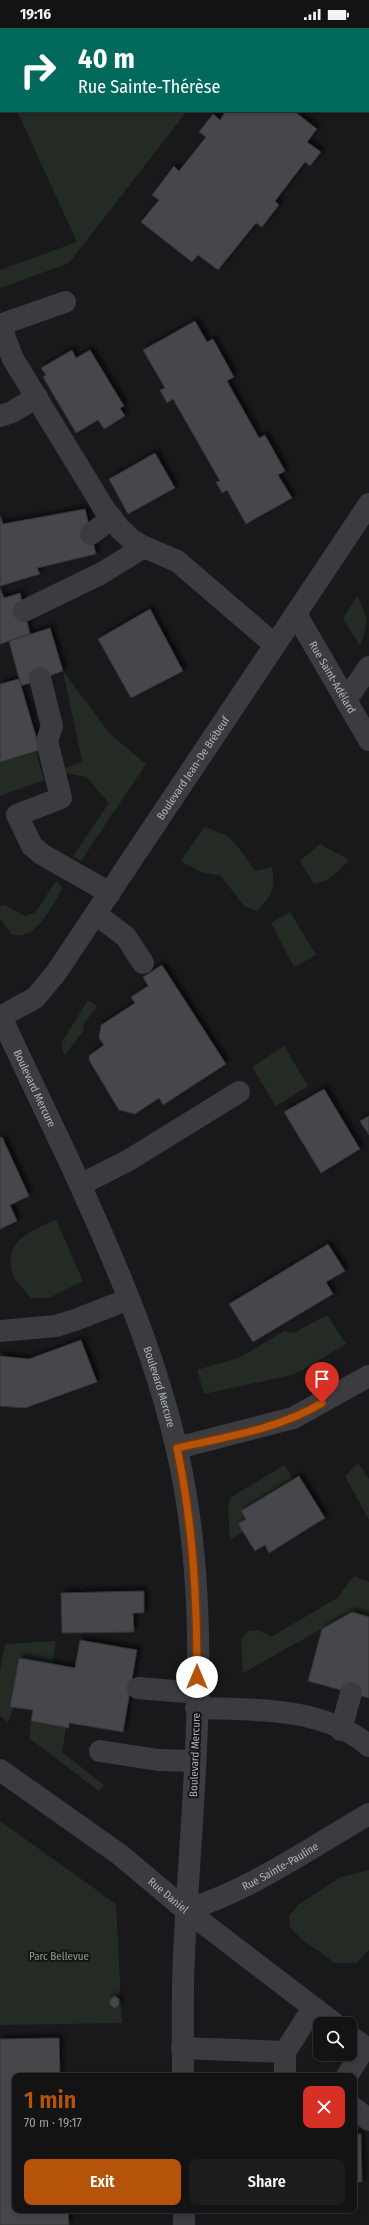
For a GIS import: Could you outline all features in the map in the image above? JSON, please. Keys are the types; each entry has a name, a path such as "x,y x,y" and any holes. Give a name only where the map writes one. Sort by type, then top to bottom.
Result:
{"street":[{"path":"66,302 0,325 13,359 131,539 144,547 177,561 275,645"},
{"path":"0,416 12,412 37,397"},
{"name":"Boulevard Jean-De Brébeuf","path":"0,1016 35,998 63,963 369,504"},
{"path":"91,534 111,507"},
{"path":"24,611 102,573 144,547"},
{"name":"Rue Saint-Adélard","path":"296,614 369,740"},
{"path":"346,700 369,667"},
{"path":"40,678 52,726 48,741 61,798 17,815 32,846 43,855 110,893"},
{"path":"96,914 126,937 143,963"},
{"name":"Boulevard Mercure","path":"0,1016 80,1185 129,1299 151,1358 177,1448 188,1509 194,1553 197,1598 195,1761 182,1996 183,2073"},
{"path":"80,1185 129,1160 239,1092"},
{"path":"0,1332 56,1326 129,1299"},
{"path":"177,1448 293,1418 369,1376"},
{"path":"138,1688 196,1700 307,1716 341,1730 369,1746"},
{"path":"341,1730 351,1693"},
{"path":"100,1751 158,1760 195,1761"},
{"name":"Rue Daniel","path":"0,1770 119,1854 186,1910 325,2017"},
{"name":"Rue Sainte-Pauline","path":"186,1910 208,1903 254,1881 369,1814"},
{"path":"285,2073 285,2052 313,2008"},
{"path":"348,2073 362,2044"},
{"path":"182,2048 285,2052"},
{"path":"357,2110 369,2120"},
{"path":"184,2213 184,2225"}],"green space":[{"path":"17,112 186,112 69,263 0,288 0,270 77,242"},
{"path":"357,596 366,616 365,631 360,646 343,619"},
{"path":"63,671 110,734 146,764 81,861 73,856 109,803 86,777 66,773 63,769 82,761"},
{"path":"36,752 44,780 0,796 0,762"},
{"path":"204,827 226,835 238,847 255,871 272,867 273,887 266,901 257,911 244,906 221,876 201,872 181,861"},
{"path":"320,844 349,860 325,881 314,884 300,861"},
{"path":"56,881 63,888 43,920 29,932 21,935 12,935 0,918 0,906 5,905 25,916 35,913"},
{"path":"290,912 316,955 294,967 271,923"},
{"path":"88,1000 97,1006 84,1024 83,1031 65,1055 62,1049 62,1042"},
{"path":"284,1046 308,1086 276,1106 252,1067"},
{"path":"56,1220 83,1281 49,1298 31,1298 14,1278 11,1266 11,1256 14,1247 20,1240 36,1228"},
{"path":"327,1315 346,1344 301,1371 287,1376 204,1394 197,1370 241,1357 284,1331 294,1333"},
{"path":"358,1463 369,1479 369,1520 345,1476"},
{"path":"285,1465 293,1480 241,1512 246,1519 238,1524 243,1532 230,1540 228,1505 231,1497"},
{"path":"354,1576 369,1582 369,1617 352,1612 243,1673 241,1639 249,1631 259,1630 271,1637 337,1598"},
{"path":"56,1641 52,1664 19,1658 10,1706 14,1708 8,1722 0,1716 0,1671 5,1644"},
{"path":"31,1721 66,1727 62,1752 104,1785 99,1791 29,1738"},
{"name":"Parc Bellevue","path":"0,1821 116,1904 122,2023 0,2025"},
{"path":"369,1870 369,1950 356,1963 335,1963 301,1939 290,1927 289,1916 299,1904 341,1877"}],"building":[{"path":"225,112 295,112 317,129 307,142 321,152 310,166 305,162 275,201 279,205 262,227 256,223 218,270 198,255 192,262 141,222 159,200 152,195 174,166 179,171 206,137 199,132 213,114 220,120"},
{"path":"195,321 207,342 213,339 234,377 227,381 259,438 265,435 285,471 278,475 292,498 246,524 227,490 222,493 216,482 220,481 173,399 167,403 160,390 165,388 143,350"},
{"path":"72,350 76,358 90,350 124,406 120,408 125,416 104,429 98,420 76,433 43,377 46,375 41,368"},
{"path":"155,453 175,488 128,514 109,479"},
{"path":"85,509 96,554 37,568 40,574 0,586 0,516 3,524"},
{"path":"0,588 4,598 20,593 30,634 0,644"},
{"path":"150,609 183,671 131,698 98,639"},
{"path":"50,628 63,671 21,686 9,641"},
{"path":"19,679 40,750 0,762 0,684"},
{"path":"162,965 226,1064 163,1105 159,1098 135,1114 119,1110 89,1060 90,1055 104,1045 99,1038 101,1025 135,1003 131,997 148,986 143,977"},
{"path":"324,1089 360,1149 321,1173 284,1112"},
{"path":"369,1116 369,1135 360,1121"},
{"path":"2,1137 29,1196 10,1205 17,1221 0,1229 0,1138"},
{"path":"328,1244 345,1271 326,1282 333,1294 253,1342 229,1304"},
{"path":"81,1340 97,1382 25,1408 0,1406 0,1356 29,1359"},
{"path":"299,1476 325,1518 269,1553 265,1545 255,1551 238,1524 246,1519 241,1511"},
{"path":"144,1591 144,1613 133,1613 134,1632 62,1633 61,1593"},
{"path":"352,1612 369,1617 369,1698 308,1681 322,1629"},
{"path":"80,1640 137,1650 123,1732 69,1723 69,1728 31,1721 33,1710 10,1707 19,1658 75,1668"},
{"path":"115,1996 119,1999 119,2005 115,2008 110,2005 110,2000"},
{"path":"59,2038 60,2073 12,2073 12,2213 68,2213 69,2225 0,2225 0,2039"},
{"path":"357,2134 361,2134 362,2182 357,2182"}],"route":[{"path":"197,1677 197,1598 194,1553 177,1448 278,1423 296,1417 322,1403"}]}
